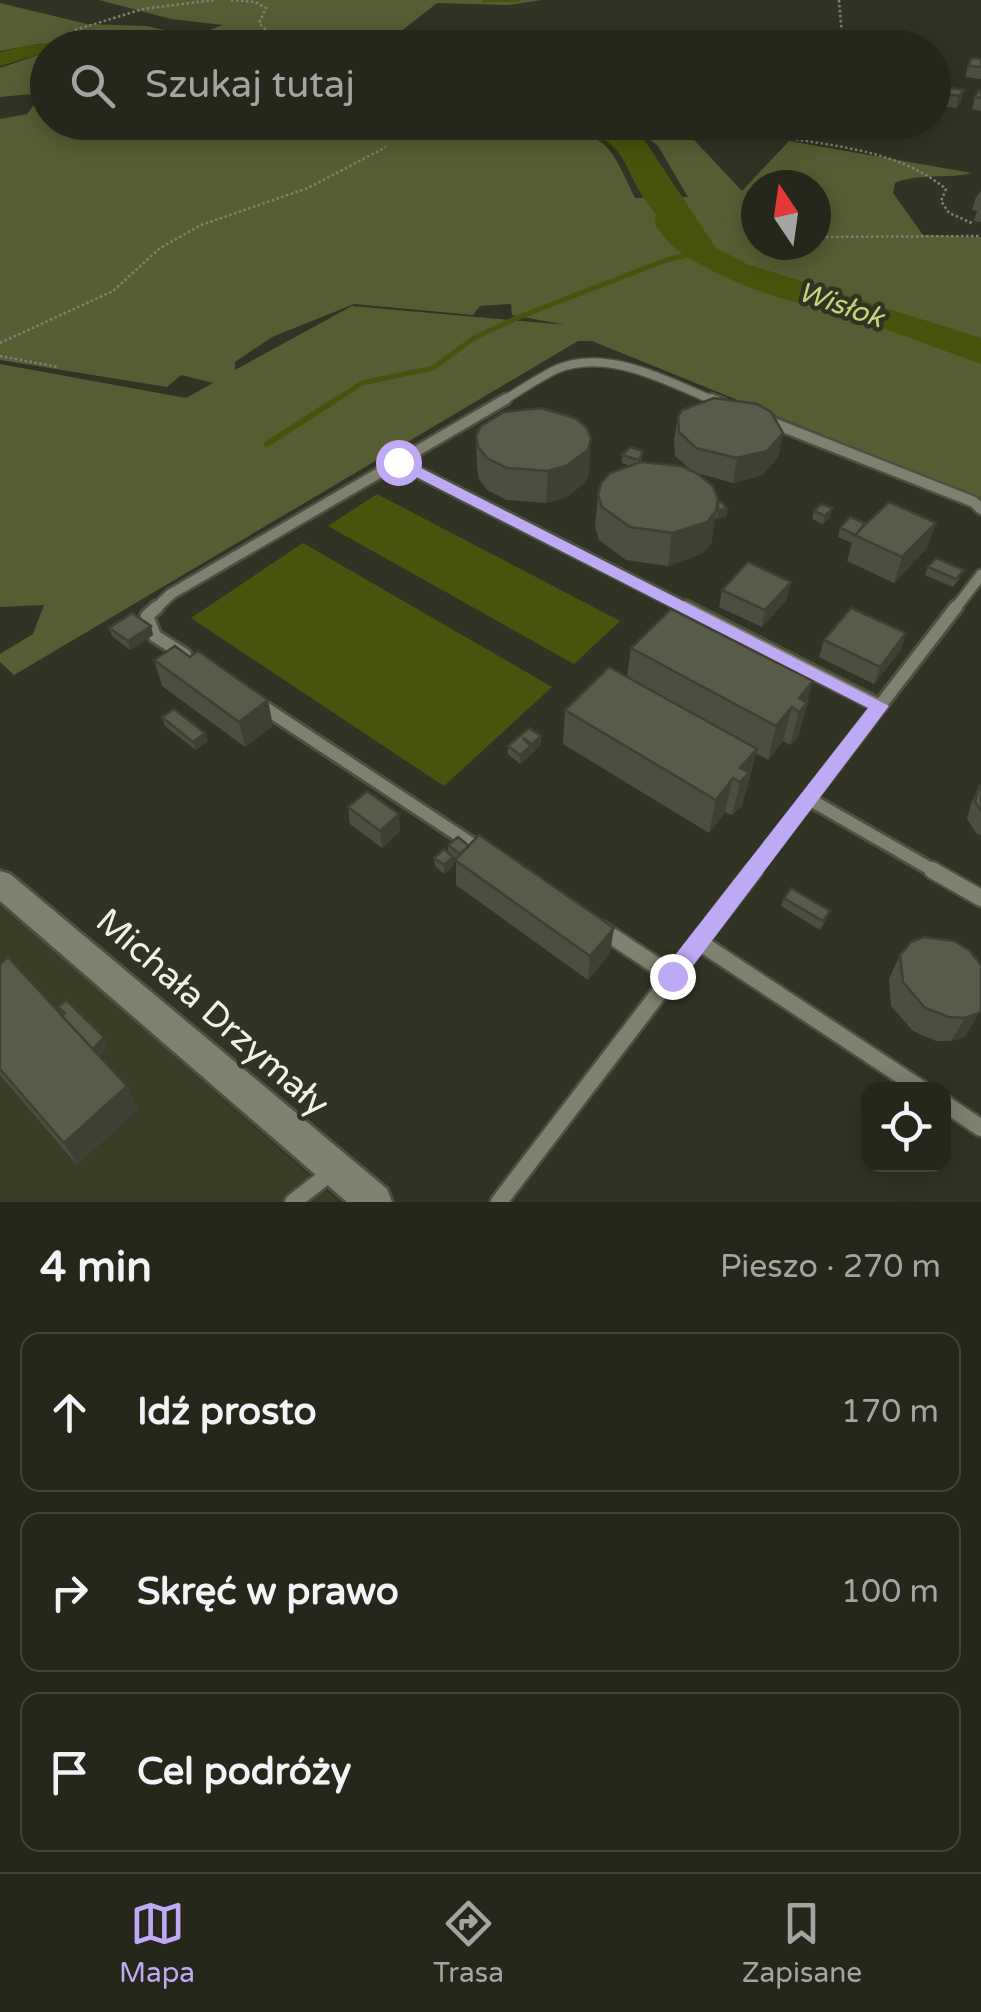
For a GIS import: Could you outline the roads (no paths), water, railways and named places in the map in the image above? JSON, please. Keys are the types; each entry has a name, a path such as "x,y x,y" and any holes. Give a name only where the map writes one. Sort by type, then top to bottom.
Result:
{"street":[{"name":"Michała Drzymały","path":"0,884 374,1202"}],"lane":[{"path":"205,669 155,636 147,616 171,594 559,368 587,362 619,363 743,412"},
{"path":"761,418 974,502 981,509"},
{"path":"398,462 880,706"},
{"path":"499,1202 981,574"},
{"path":"239,691 489,855"},
{"path":"808,799 981,898"},
{"path":"589,921 672,976"},
{"path":"699,942 911,1082"},
{"path":"951,1108 981,1128"},
{"path":"293,1202 334,1170"}],"water":[{"path":"30,45 30,57 0,66 0,52"},
{"name":"Wisłok","path":"605,140 644,140 716,248 747,264 981,338 981,364 825,307 769,294 690,259 673,247 655,225 656,214 615,148"},
{"path":"377,494 620,621 574,664 328,526"},
{"path":"303,543 552,687 444,786 191,618"}],"waterway":[{"path":"484,0 518,0"},
{"path":"333,402 362,383 433,368 474,338 514,319 666,260 692,254"},
{"path":"267,444 337,399"}]}
